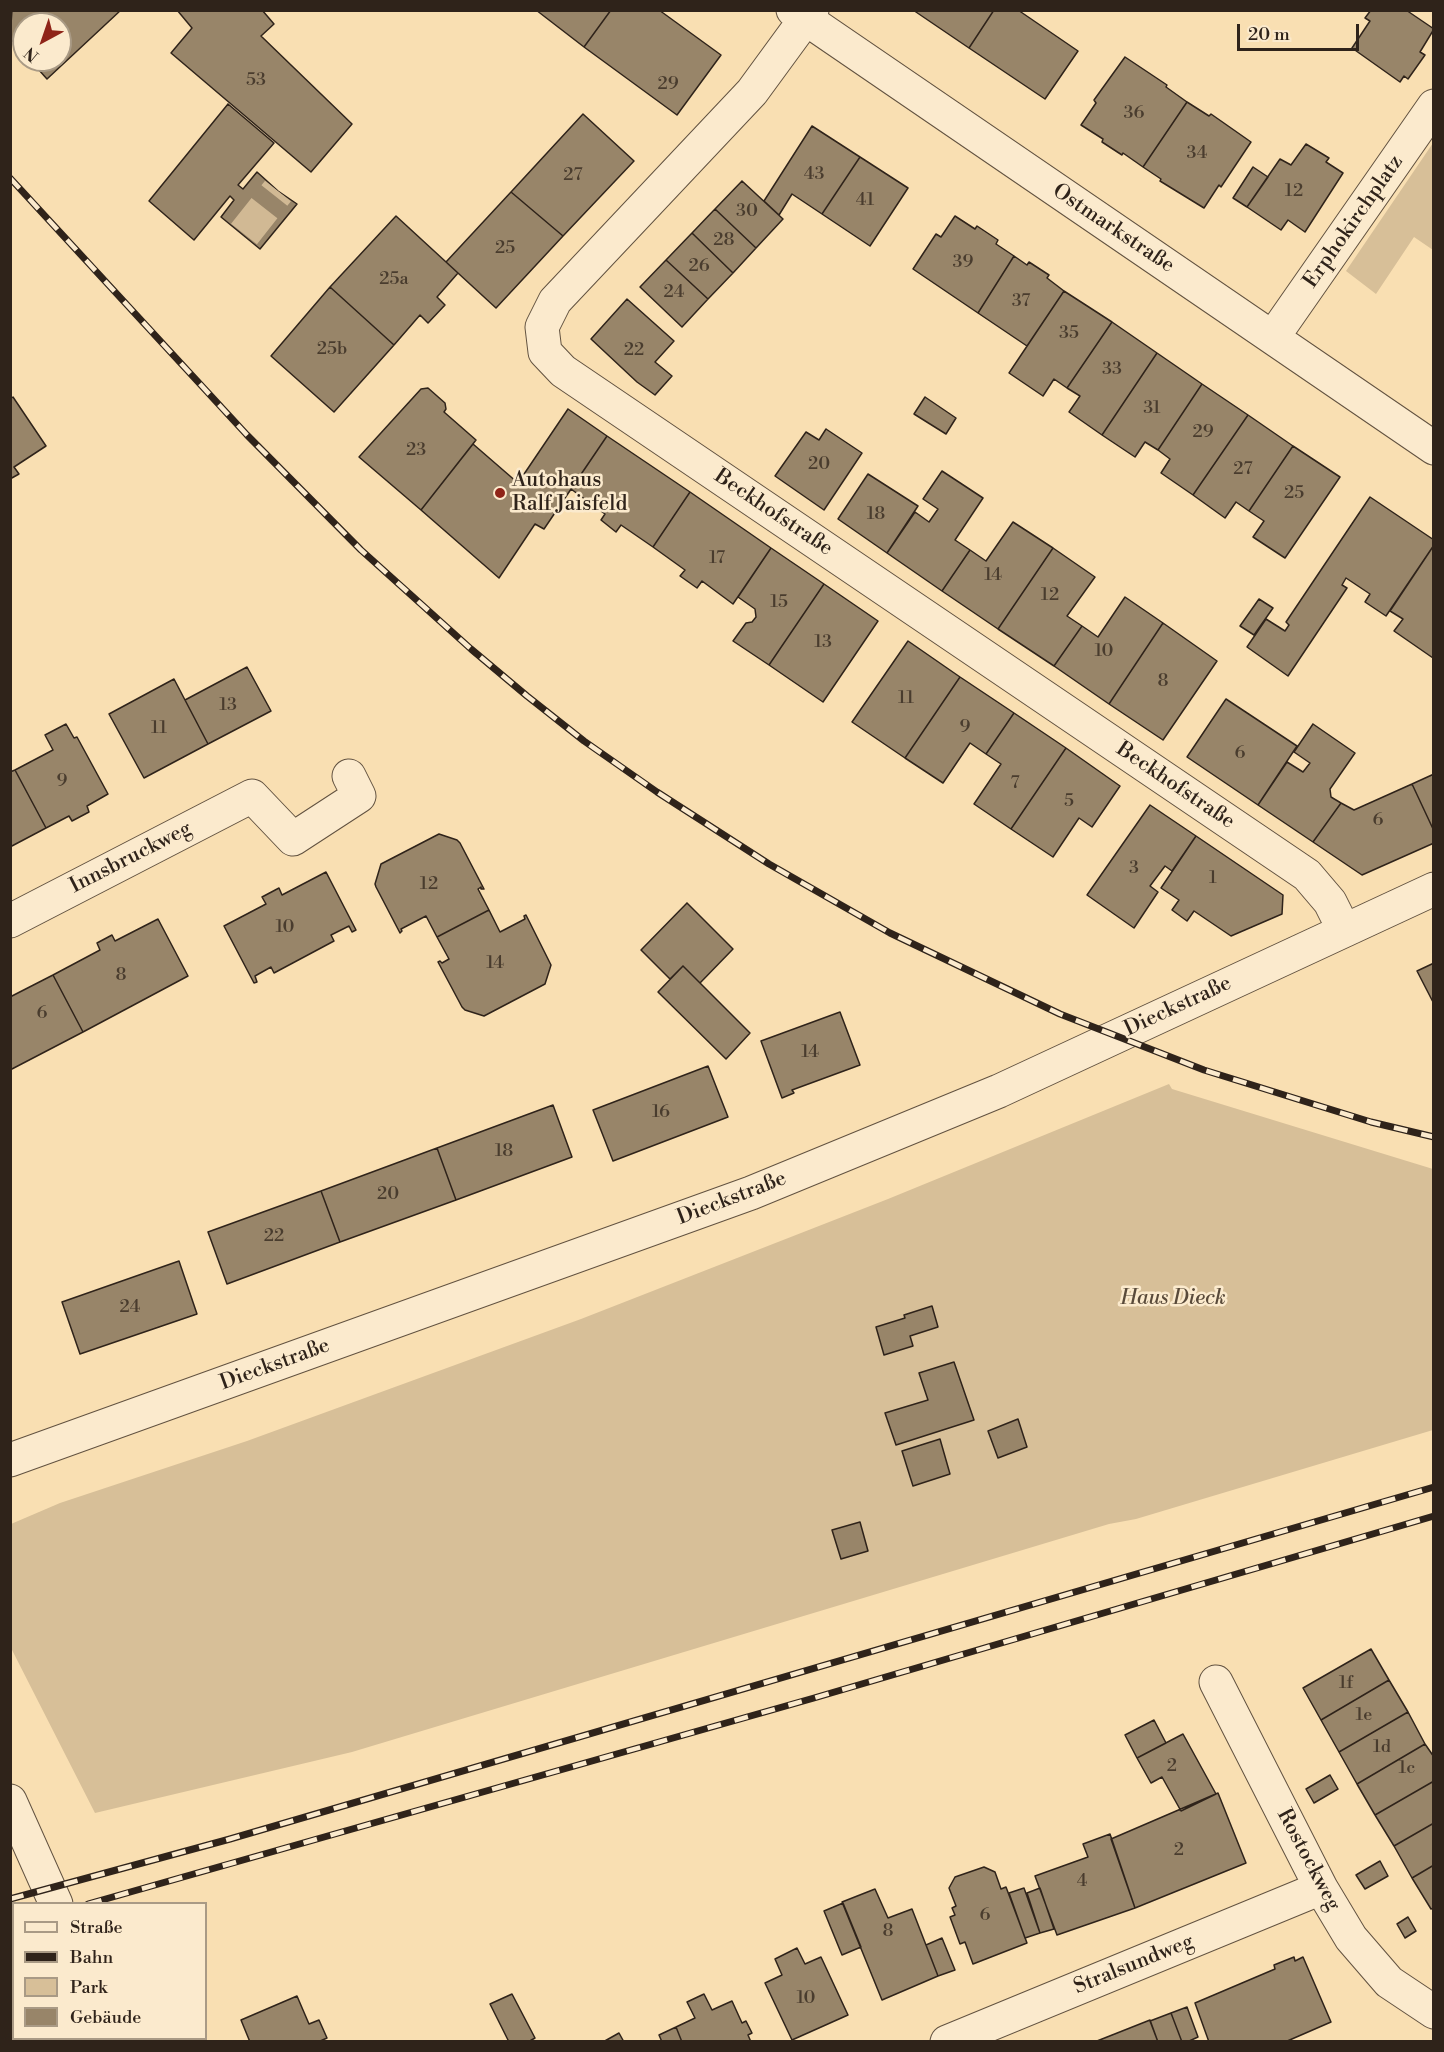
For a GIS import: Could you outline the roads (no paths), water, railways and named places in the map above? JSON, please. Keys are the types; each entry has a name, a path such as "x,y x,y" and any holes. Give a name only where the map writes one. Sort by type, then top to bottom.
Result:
{"street":[{"name":"Ostmarkstraße","path":"803,13 1434,448"},
{"name":"Beckhofstraße","path":"803,13 752,92 555,301 542,327 545,352 573,378 1307,875 1330,902 1344,930"},
{"name":"Erphokirchplatz","path":"1273,337 1434,106"},
{"name":"Innsbruckweg","path":"10,921 252,796 293,839 359,796 349,777"},
{"name":"Dieckstraße","path":"10,1461 751,1193 999,1091 1434,889"},
{"name":"Rostockweg","path":"1216,1682 1321,1888 1351,1938 1389,1982 1434,2012"},
{"path":"10,1801 55,1902"},
{"name":"Stralsundweg","path":"947,2042 1321,1888"}],"tunnel":[{"path":"244,234 278,191"}],"railway":[{"path":"10,178 247,435 361,550 527,696 584,741 657,792 769,864 890,933 1060,1014 1204,1070 1371,1122 1434,1137"},
{"path":"10,1899 230,1839 1434,1487"},
{"path":"95,1902 814,1698 1434,1516"}],"place":[{"name":"Autohaus Ralf Jaisfeld","path":"500,493"}],"park label":[{"name":"Haus Dieck","path":"1173,1299"}]}
